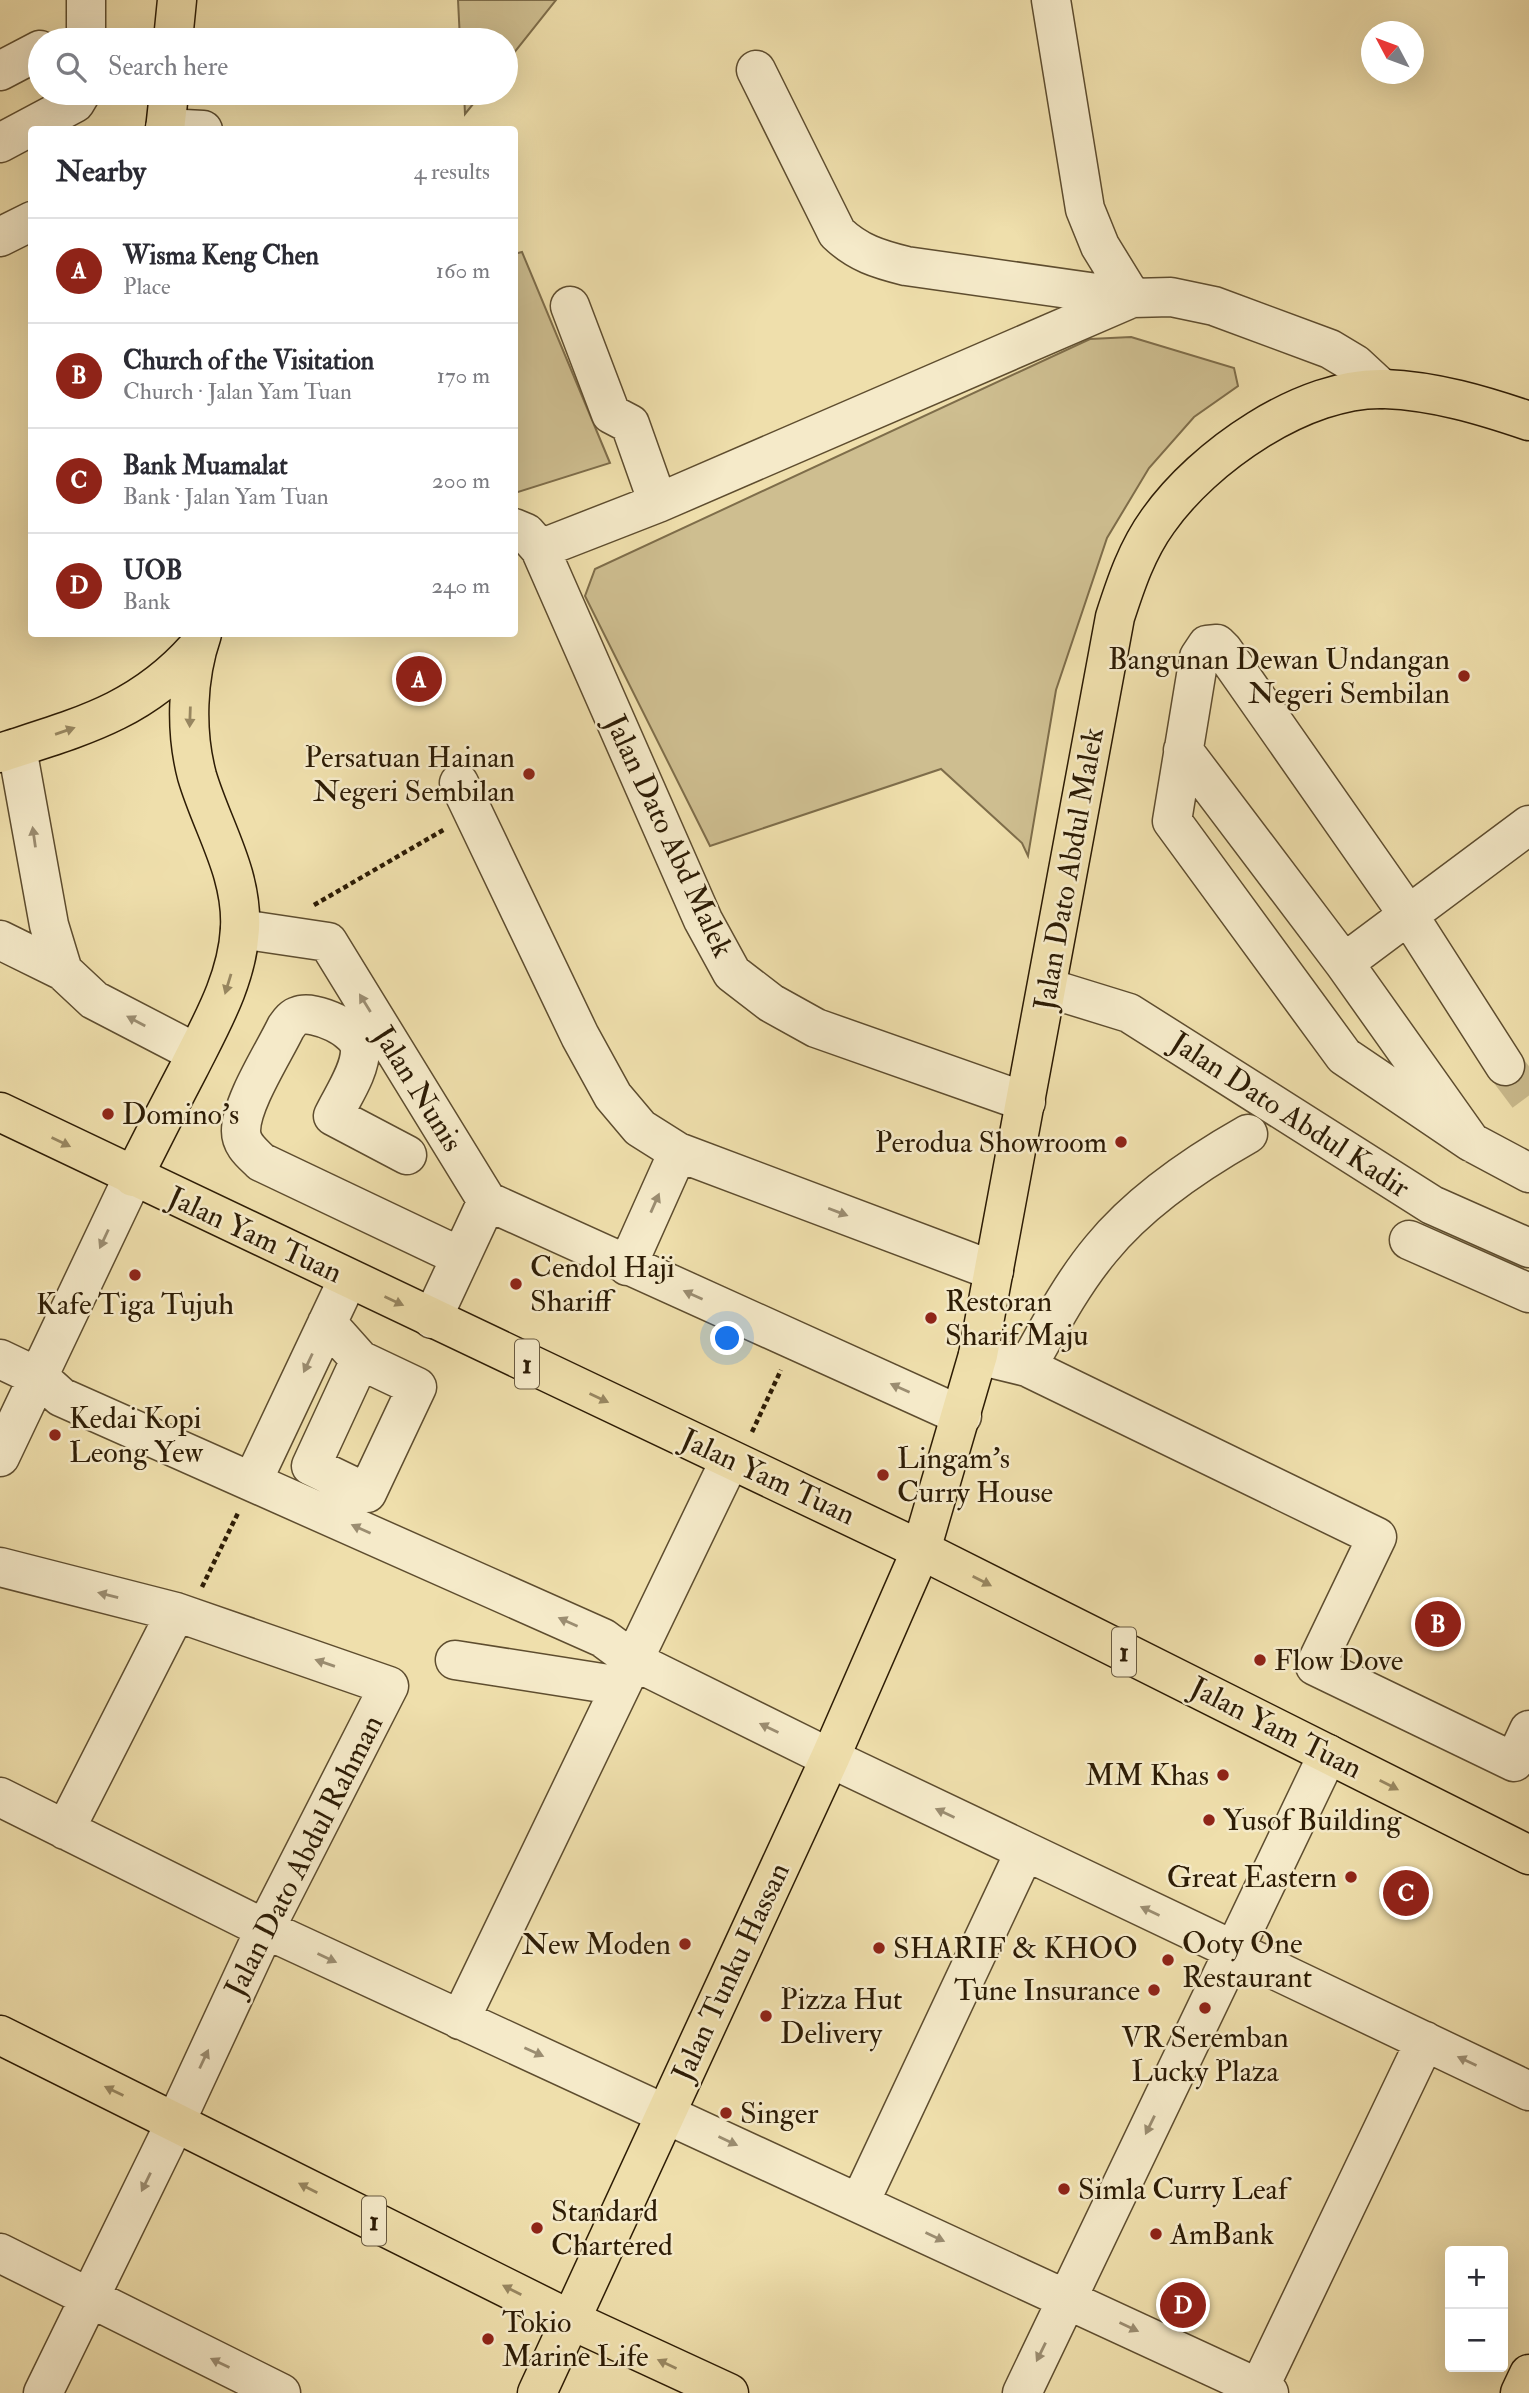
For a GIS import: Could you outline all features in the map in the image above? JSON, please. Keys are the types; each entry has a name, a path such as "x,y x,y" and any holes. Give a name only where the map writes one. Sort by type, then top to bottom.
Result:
{"main road":[{"path":"174,28 177,0"},
{"name":"Jalan Dato Abdul Malek","path":"921,1550 978,1355 1115,617 1130,570 1157,522 1188,483 1281,416 1326,397 1382,389 1445,395 1529,421"},
{"path":"8,750 111,715 134,703 175,673 199,641"},
{"path":"133,1177 220,1010 234,965 254,930 197,776 188,722 199,641"},
{"name":"Jalan Yam Tuan","path":"0,1112 921,1550 1528,1852"},
{"name":"Jalan Tunku Hassan","path":"537,2393 830,1758 921,1550"},
{"name":"1","path":"0,2035 572,2321 729,2393"},
{"path":"1520,2393 1529,2374"}],"street":[{"path":"1051,0 1084,209 1100,246 1132,298"},
{"path":"0,71 28,56"},
{"path":"756,70 837,233 852,247 870,257 906,266 1132,298 1171,297 1240,315 1330,349 1355,364 1382,389"},
{"path":"32,126 71,105"},
{"path":"166,117 192,126"},
{"path":"0,143 28,128"},
{"path":"0,237 28,223"},
{"path":"527,539 658,503 1132,298"},
{"path":"570,306 611,414 630,424 658,503"},
{"name":"Jalan Dato Abd Malek","path":"527,539 703,920 732,973 771,1003 816,1028 1026,1101"},
{"path":"1505,1066 1409,916 1217,644 1206,645 1199,657 1172,821 1344,1056 1471,1142 1529,1173"},
{"path":"8,750 49,925 63,971"},
{"path":"1183,750 1344,963 1471,1142"},
{"path":"466,797 580,1036 613,1096 640,1128 678,1152 995,1271"},
{"path":"1344,963 1529,825"},
{"name":"Jalan Nunis","path":"254,930 328,942 487,1201"},
{"path":"0,940 63,971 94,1000 196,1053"},
{"name":"Jalan Dato Abdul Kadir","path":"1048,988 1129,1013 1432,1205 1529,1248"},
{"path":"407,1155 333,1116 360,1058 361,1046 355,1036 311,1014 296,1016 286,1027 243,1115 241,1133 247,1149 261,1162 461,1257"},
{"path":"1027,1367 1065,1299 1102,1247 1153,1199 1198,1162 1248,1134"},
{"path":"628,1266 678,1152"},
{"path":"0,1457 40,1378 133,1177"},
{"path":"432,1319 487,1201 962,1416"},
{"path":"1409,1240 1529,1293"},
{"path":"253,1480 348,1279"},
{"path":"327,1323 360,1360"},
{"path":"978,1355 1027,1367 1377,1536 1315,1666 1514,1762 1529,1730"},
{"path":"0,1359 40,1378 61,1397 603,1637 627,1674"},
{"path":"460,2020 627,1674 734,1461"},
{"name":"Jalan Dato Abdul Rahman","path":"0,1567 182,1614 389,1686 265,1929 176,2121 43,2393"},
{"path":"65,1830 182,1614"},
{"path":"455,1660 627,1674 830,1758 1529,2091"},
{"path":"1022,2393 1328,1754"},
{"path":"0,1797 265,1929 667,2112 1264,2391 1425,2041"},
{"path":"860,2202 1025,1851"},
{"path":"0,2253 281,2393"}],"path":[{"path":"254,930 466,797"},
{"path":"734,1461 795,1341"},
{"path":"182,1614 253,1480"}],"shaded area":[{"path":"458,0 556,0 518,48 518,28 459,28"},
{"path":"465,105 472,105 465,114"},
{"path":"522,252 610,463 518,492 518,253"},
{"path":"1131,337 1234,368 1238,386 1194,417 1149,468 1107,538 1056,690 1028,856 1022,843 941,769 710,846 585,596 595,569 1090,339"}],"tunnel":[{"path":"1505,1066 1529,1098"}],"place":[{"name":"Bangunan Dewan Undangan Negeri Sembilan","path":"1464,676"},
{"name":"Wisma Keng Chen","path":"419,679"},
{"name":"Persatuan Hainan Negeri Sembilan","path":"529,774"},
{"name":"Domino's","path":"108,1114"},
{"name":"Perodua Showroom","path":"1121,1142"},
{"name":"Kafe Tiga Tujuh","path":"135,1275"},
{"name":"Cendol Haji Shariff","path":"516,1284"},
{"name":"Restoran Sharif Maju","path":"931,1318"},
{"name":"Kedai Kopi Leong Yew","path":"55,1435"},
{"name":"Lingam's Curry House","path":"883,1475"},
{"name":"Church of the Visitation","path":"1438,1624"},
{"name":"Flow Dove","path":"1260,1660"},
{"name":"MM Khas","path":"1223,1775"},
{"name":"Yusof Building","path":"1209,1820"},
{"name":"Great Eastern","path":"1351,1877"},
{"name":"Bank Muamalat","path":"1406,1893"},
{"name":"New Moden","path":"685,1944"},
{"name":"SHARIF & KHOO","path":"879,1948"},
{"name":"Ooty One Restaurant","path":"1168,1960"},
{"name":"Tune Insurance","path":"1154,1990"},
{"name":"VR Seremban Lucky Plaza","path":"1205,2008"},
{"name":"Pizza Hut Delivery","path":"766,2016"},
{"name":"Singer","path":"726,2113"},
{"name":"Simla Curry Leaf","path":"1064,2189"},
{"name":"Standard Chartered","path":"537,2228"},
{"name":"AmBank","path":"1156,2234"},
{"name":"UOB","path":"1183,2305"},
{"name":"Tokio Marine Life","path":"488,2339"}]}
